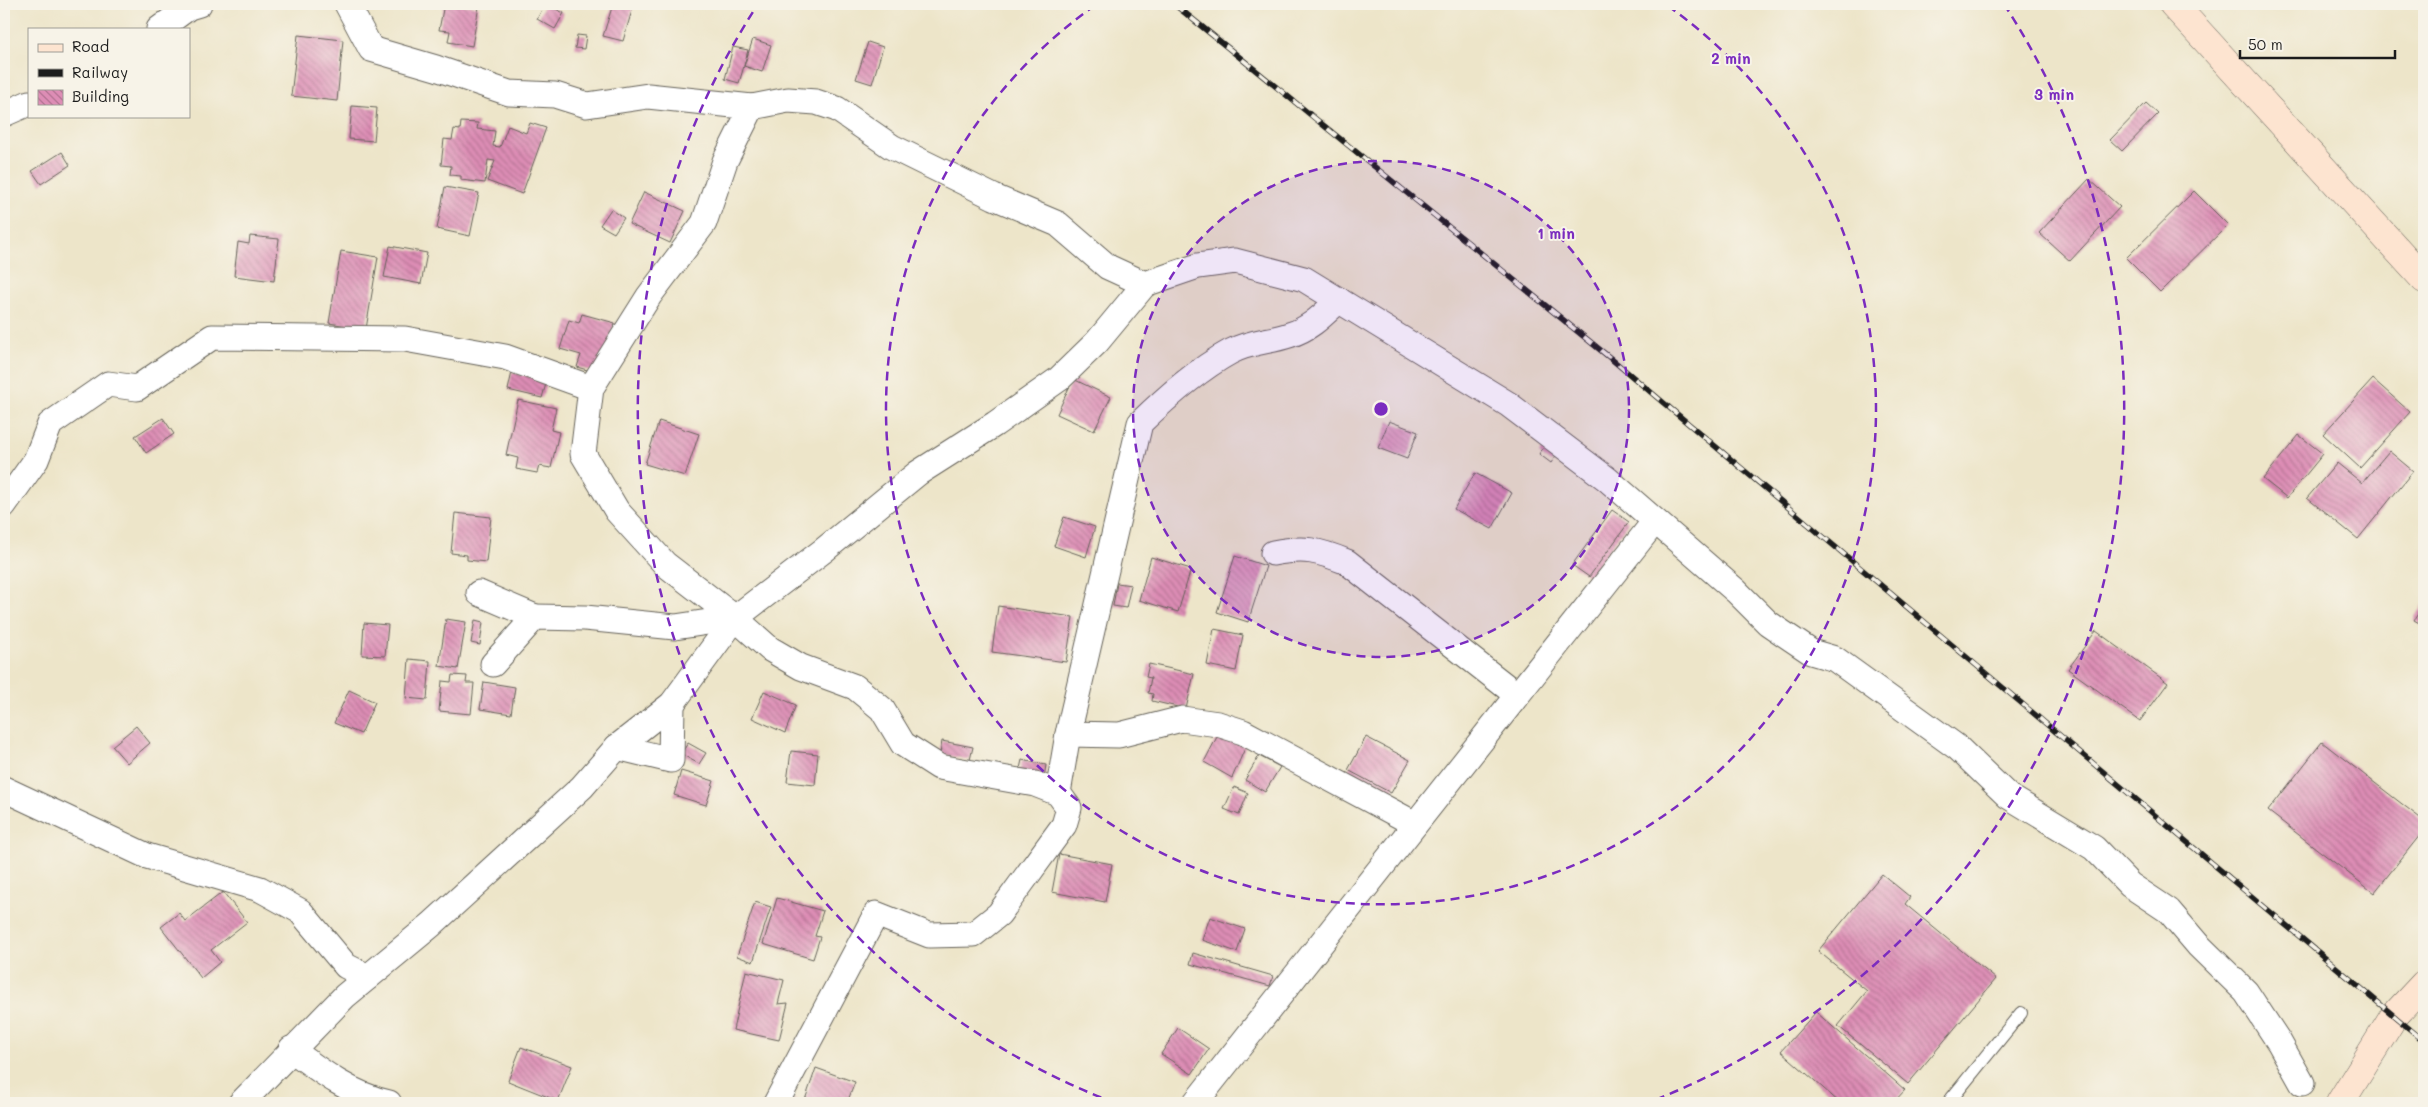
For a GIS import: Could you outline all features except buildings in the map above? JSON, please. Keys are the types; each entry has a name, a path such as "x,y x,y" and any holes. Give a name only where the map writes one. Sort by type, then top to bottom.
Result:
{"main road":[{"path":"2173,4 2424,279"},
{"path":"2340,1103 2394,1016 2424,984"}],"street":[{"path":"160,28 189,6 199,4"},
{"path":"347,4 371,49 436,68 509,93 555,96 587,105 648,96 752,107 788,100 816,102 837,109 892,147 994,197 1058,224 1108,266 1145,284"},
{"path":"4,114 28,103"},
{"path":"752,107 725,162 704,223 649,296 591,388 583,454 617,511 665,564 735,618 770,649 802,667 855,687 882,709 903,744 939,766 1035,784 1058,792 1069,808 1064,825 999,914 974,934 930,935 876,914 776,1103"},
{"path":"241,1103 291,1049 346,996 431,925 574,794 617,747 672,704 735,618 824,550 918,473 995,424 1059,379 1097,342 1145,284 1198,266 1235,261 1304,278 1508,404 1607,479 1736,591 1768,622 1811,652 1835,659 1958,748 2008,796 2094,848 2130,884 2169,910 2198,945 2246,992 2279,1042 2302,1083"},
{"path":"1058,792 1068,734 1140,423 1166,398 1231,352 1258,341 1289,336 1315,323 1339,300"},
{"path":"4,505 36,460 50,424 108,384 137,388 212,337 405,339 504,357 591,388"},
{"path":"1195,1103 1655,521"},
{"path":"1273,553 1296,549 1320,552 1347,562 1517,695"},
{"path":"479,593 536,617 585,618 675,627 735,618"},
{"path":"493,664 536,617"},
{"path":"617,747 671,760 672,704"},
{"path":"1068,734 1118,735 1182,719 1218,724 1243,732 1415,824"},
{"path":"4,789 147,856 260,888 300,911 346,966 368,977"},
{"path":"291,1049 329,1078 375,1100 389,1103"}],"lane":[{"path":"1948,1103 2021,1013"}],"railway":[{"path":"1174,4 1609,357 2424,1041"}]}
